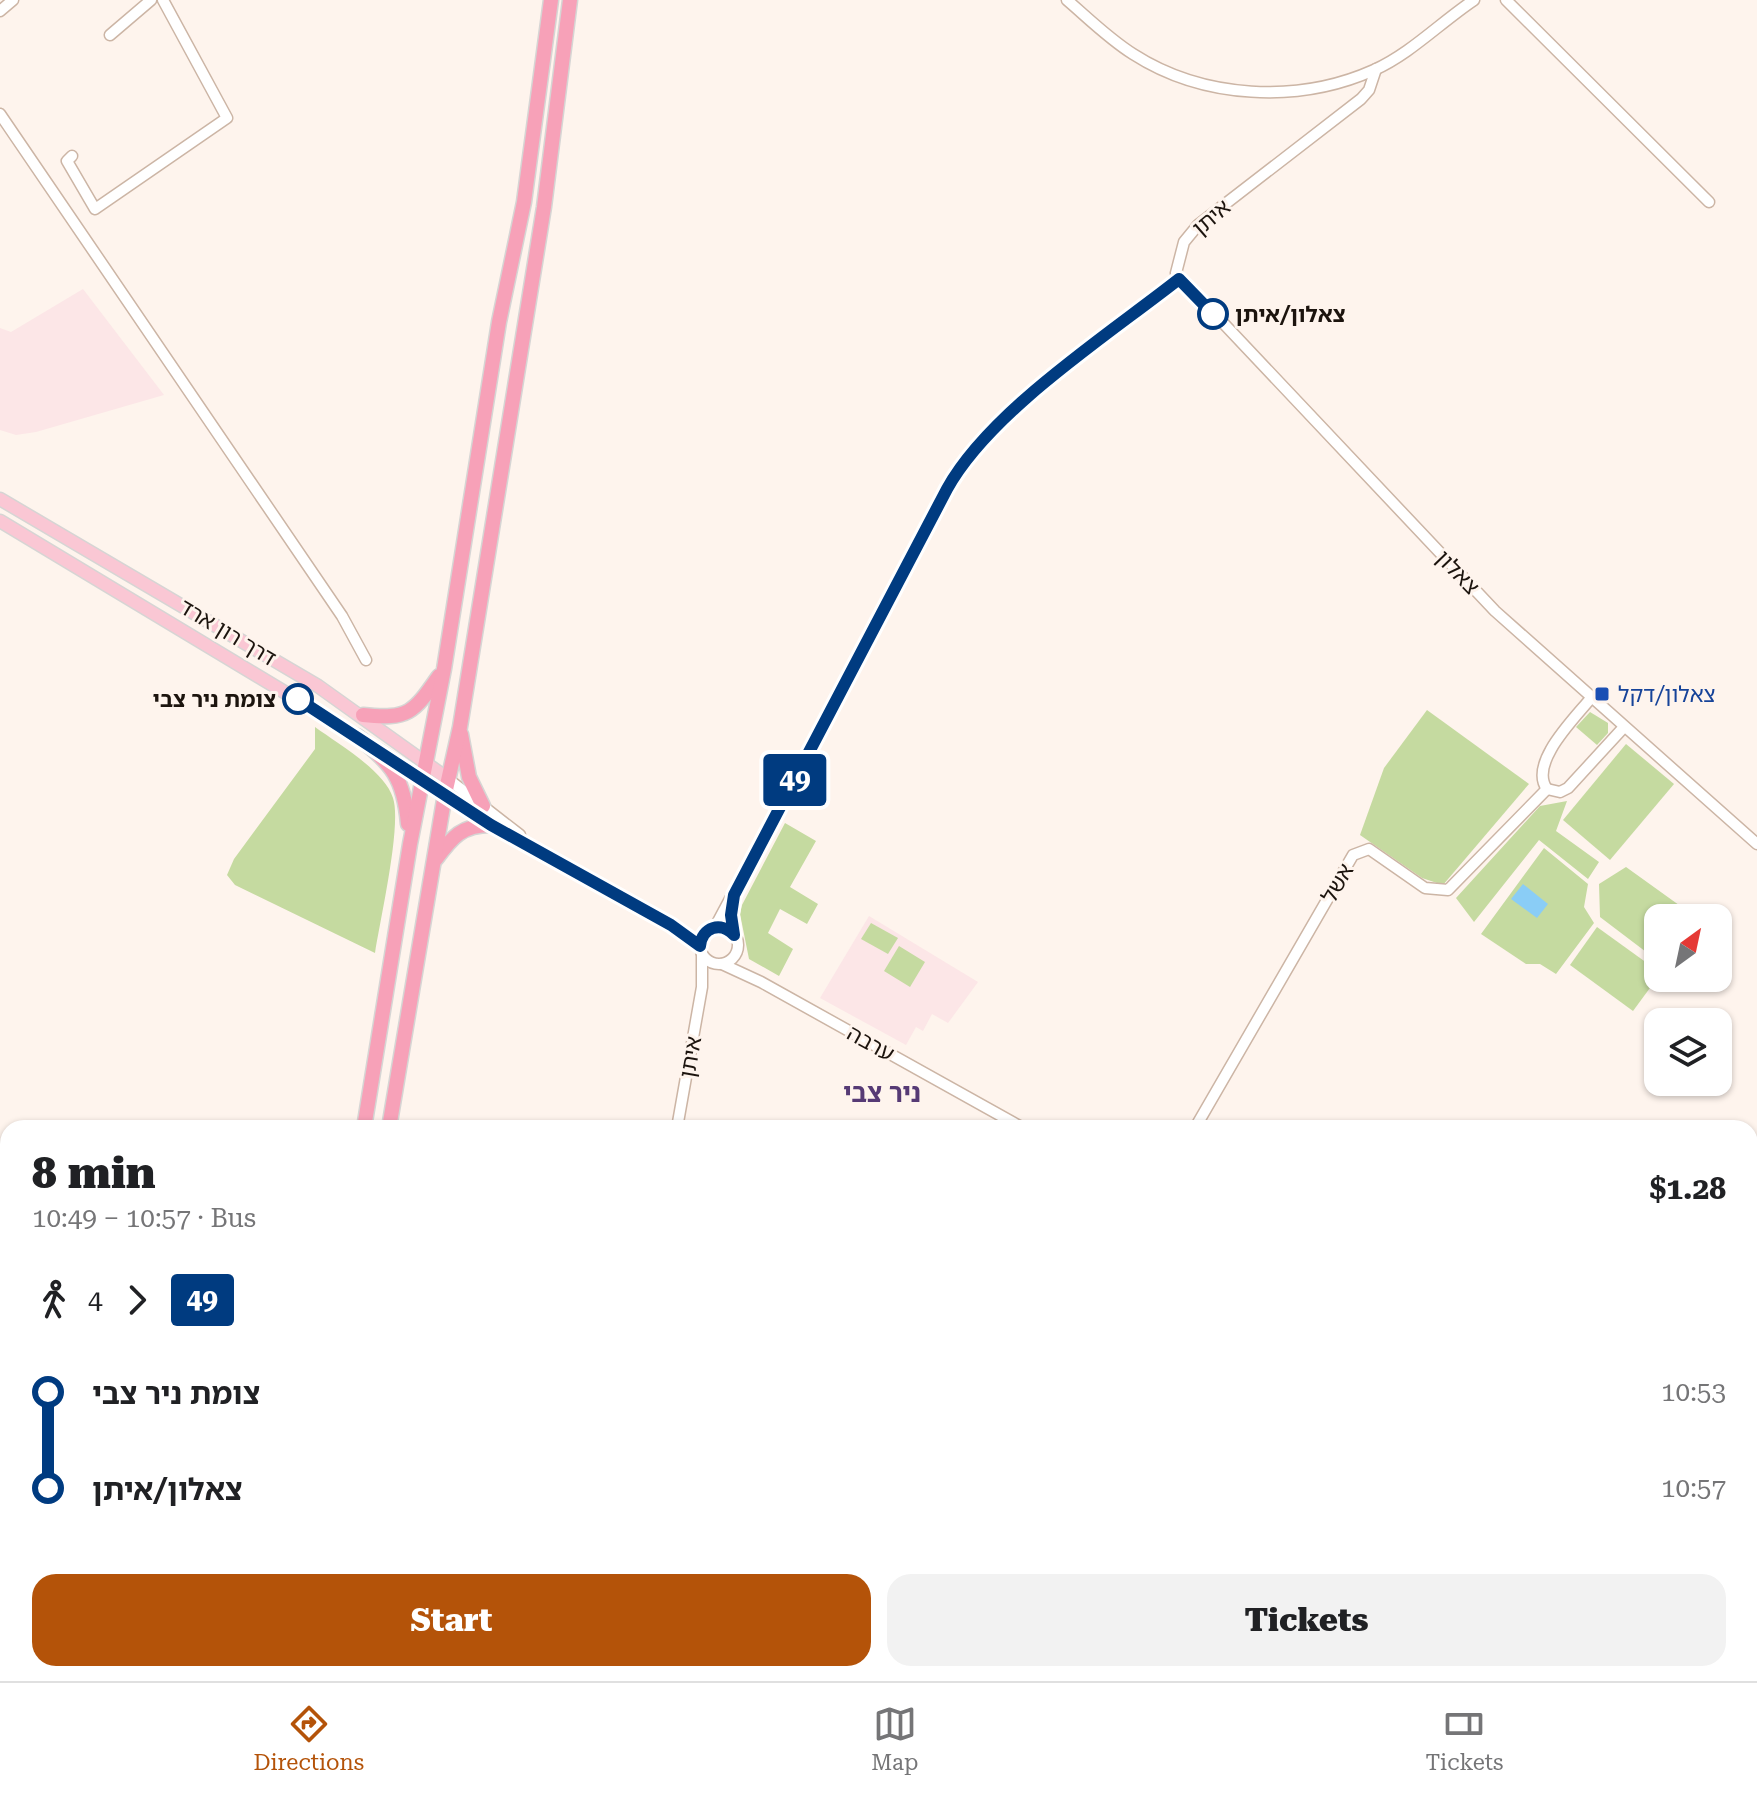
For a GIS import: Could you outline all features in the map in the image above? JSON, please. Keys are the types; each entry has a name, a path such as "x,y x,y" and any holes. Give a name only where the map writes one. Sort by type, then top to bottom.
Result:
{"highway":[{"path":"365,1120 410,844 444,669 499,322 524,202 551,0"},
{"path":"390,1120 446,786 460,727 546,192 570,0"},
{"path":"363,715 398,718 409,713 419,705 444,669"},
{"path":"460,727 469,777 483,806"},
{"path":"357,736 395,770 406,796 410,844"},
{"path":"433,863 459,831 468,826 491,825"}],"main road":[{"name":"דרך רון ארד","path":"0,499 160,591 363,715 425,760 446,786"},
{"name":"דרך רון ארד","path":"0,521 422,777 446,786"}],"street":[{"path":"0,11 13,0"},
{"path":"110,35 151,0"},
{"path":"72,156 67,161 95,209 227,118 163,0"},
{"path":"1067,0 1133,54 1169,73 1207,84 1251,91 1287,91 1330,85 1376,69 1474,0"},
{"path":"1506,0 1709,202"},
{"name":"איתן","path":"1179,279 1175,267 1188,236 1361,99 1369,90 1376,69"},
{"path":"0,114 342,616 366,660"},
{"path":"701,950 701,938 713,928 734,895 963,463 994,428 1023,402 1179,279"},
{"name":"צאלון","path":"1179,279 1483,598 1757,844"},
{"path":"1547,789 1543,777 1550,750 1591,698"},
{"name":"אשל","path":"1200,1120 1353,855 1369,849 1425,888 1448,890 1547,789 1560,792 1568,788 1624,727"},
{"path":"446,786 491,825 671,925 701,950 710,962 721,964 734,957 737,947 731,915 734,895"},
{"path":"446,786 483,806 548,856"},
{"path":"671,925 694,930 728,929 734,935"},
{"name":"ערבה","path":"737,947 747,969 761,982"},
{"name":"איתן","path":"678,1120 702,987 701,950"},
{"name":"איתן","path":"702,987 721,964"},
{"name":"ערבה","path":"721,964 761,982 1009,1120"}],"shaded area":[{"path":"83,289 164,395 36,432 16,435 0,430 0,328 11,332"},
{"path":"869,916 978,982 948,1023 932,1014 923,1031 916,1027 906,1045 820,998"}],"green space":[{"path":"1427,710 1529,784 1443,885 1422,878 1360,835 1384,768"},
{"path":"1590,712 1608,723 1608,733 1597,745 1576,727"},
{"path":"315,727 371,768 393,798 393,850 375,953 235,885 227,875 234,859 315,749"},
{"path":"1626,744 1674,784 1610,860 1563,820"},
{"path":"1567,801 1556,831 1599,862 1588,879 1539,840 1474,922 1456,898 1540,806"},
{"path":"785,823 816,841 790,887 818,904 807,924 780,909 768,933 793,949 779,976 749,959 740,914"},
{"path":"1544,848 1588,884 1584,907 1594,923 1556,974 1540,964 1526,964 1481,934"},
{"path":"1626,867 1678,904 1644,904 1644,950 1600,917 1599,884"},
{"path":"871,923 898,938 888,954 861,939"},
{"path":"1597,927 1644,961 1644,992 1647,992 1633,1011 1570,965"},
{"path":"899,946 925,962 910,987 884,971"}],"water":[{"path":"1523,884 1548,904 1537,918 1511,899"}],"bus line":[{"name":"49","path":"298,699 422,777 491,825 671,925 700,946 701,938 712,928 723,927 734,935 731,915 734,895 865,652 947,489 971,454 1023,402 1179,279 1213,314"}],"place":[{"name":"צאלון/איתן","path":"1213,314"},
{"name":"צאלון/דקל","path":"1602,694"},
{"name":"צומת ניר צבי","path":"298,699"}],"district":[{"name":"ניר צבי","path":"882,1093"}]}
